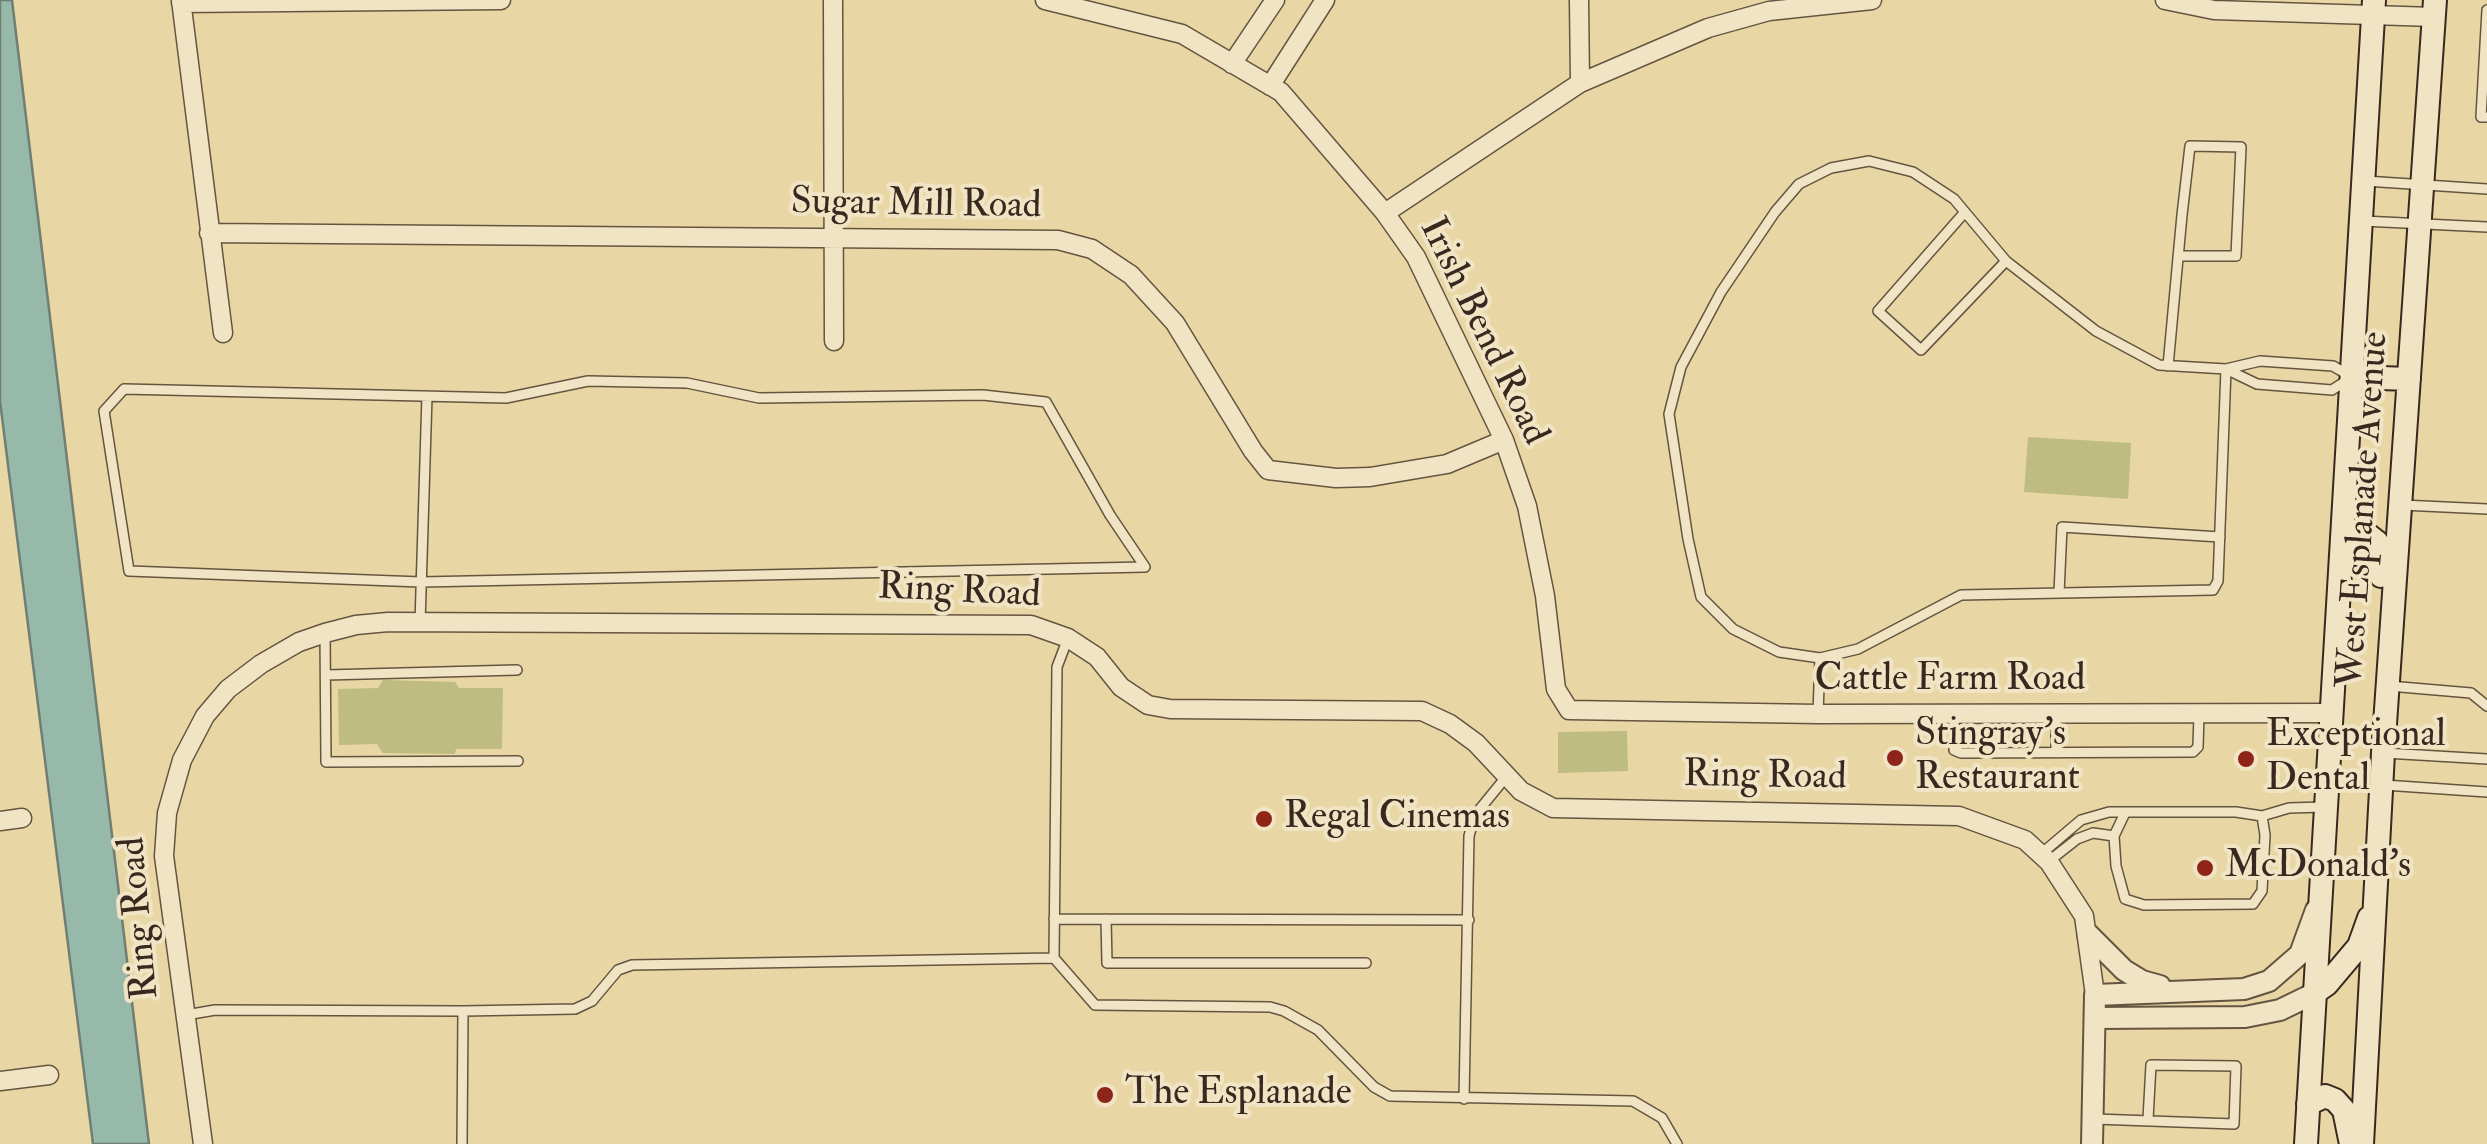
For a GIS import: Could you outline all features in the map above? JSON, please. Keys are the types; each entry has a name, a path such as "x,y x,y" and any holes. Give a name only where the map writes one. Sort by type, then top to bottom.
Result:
{"main road":[{"name":"West Esplanade Avenue","path":"2306,1144 2373,8"},
{"name":"West Esplanade Avenue","path":"2362,1144 2381,784 2434,9"},
{"path":"2352,377 2409,379"},
{"path":"2342,537 2368,535 2382,550 2388,680"},
{"path":"2313,994 2359,946 2378,892"},
{"path":"2308,1104 2325,1096 2335,1100 2344,1110 2351,1144"}],"street":[{"path":"222,333 181,1 501,0"},
{"path":"833,0 834,342"},
{"name":"Irish Bend Road","path":"1045,0 1182,34 1281,92 1385,214 1416,257 1504,440 1527,506 1545,596 1556,689 1569,710"},
{"path":"1232,64 1275,0"},
{"path":"1270,86 1325,0"},
{"path":"1580,0 1580,83"},
{"path":"1385,214 1580,83 1708,28 1769,11 1872,0"},
{"path":"2165,0 2214,10 2434,9"},
{"name":"Sugar Mill Road","path":"210,233 1058,240 1092,249 1131,275 1175,322 1268,470 1336,478 1370,477 1446,464 1504,440"},
{"name":"Ring Road","path":"202,1144 164,856 167,812 182,760 205,716 228,689 299,642 356,625 420,623 1030,625 1068,638 1097,657 1121,687 1148,704 1197,711 1422,710 1450,724 1476,744 1532,799 1562,810 1958,816 2025,840 2045,858 2073,895 2088,934 2095,995 2092,1144"},
{"name":"Cattle Farm Road","path":"1569,710 1818,714 2332,713"},
{"path":"0,821 22,818"},
{"path":"2095,995 2244,989 2269,980 2300,954 2320,899"},
{"path":"2088,934 2124,970 2142,981 2177,990"},
{"path":"2095,1018 2245,1017 2280,1010 2313,994"},
{"path":"0,1081 49,1075"}],"lane":[{"path":"2487,10 2481,117 2487,117"},
{"path":"2168,366 2178,256 2190,146 2241,147 2236,256 2178,256"},
{"path":"2226,369 2218,581 2213,590 1961,595 1858,649 1820,658 1778,652 1734,629 1701,597 1669,414 1681,367 1721,292 1775,212 1799,184 1831,168 1869,162 1913,172 1954,198 2006,261 2096,331 2158,365 2226,369 2260,360 2334,366 2352,377 2332,390 2257,384 2226,369"},
{"path":"2365,181 2487,189"},
{"path":"1964,212 1878,311 1921,350 2006,261"},
{"path":"2362,221 2487,226"},
{"path":"588,380 686,383 759,398 983,395 1046,402 1110,515 1145,567 421,582 129,571 104,411 124,389 506,398 588,380"},
{"path":"420,623 427,396"},
{"path":"2400,506 2487,508"},
{"path":"2059,593 2062,527 2220,537"},
{"path":"326,633 326,762 518,761"},
{"path":"1068,638 1057,668 1054,958 1095,1005 1284,1011 1318,1030 1374,1087 1390,1096 1632,1101 1662,1118 1676,1144"},
{"path":"1818,714 1820,658"},
{"path":"326,674 517,670"},
{"path":"2388,680 2470,693 2487,706"},
{"path":"1954,714 1954,750 1961,753 2056,753 2192,752 2198,748 2198,714"},
{"path":"2056,714 2056,753"},
{"path":"2383,753 2487,759"},
{"path":"1464,1099 1469,836 1474,815 1506,777"},
{"path":"2381,784 2487,792"},
{"path":"2045,858 2082,820 2109,812 2236,812 2262,816 2290,808 2326,807"},
{"path":"2125,813 2114,836 2116,866 2125,899 2144,906 2252,904 2262,891 2262,816"},
{"path":"2045,858 2093,833 2114,836"},
{"path":"1054,919 1469,920"},
{"path":"1106,919 1107,963 1366,963"},
{"path":"185,1016 215,1010 576,1009 592,1001 618,970 632,965 1054,958"},
{"path":"462,1144 463,1011"},
{"path":"2092,1119 2234,1124 2236,1066 2151,1065 2148,1119"}],"shaded area":[{"path":"0,0 12,0 149,1144 93,1144 0,401"},
{"path":"2028,437 2131,443 2128,499 2024,492"},
{"path":"383,680 503,688 502,749 456,749 455,754 383,753 377,744 339,745 338,689 378,688"},
{"path":"1627,731 1628,771 1558,773 1558,732"}],"place":[{"name":"Stingray's Restaurant","path":"1895,758"},
{"name":"Exceptional Dental","path":"2246,759"},
{"name":"Regal Cinemas","path":"1264,819"},
{"name":"McDonald's","path":"2205,868"},
{"name":"The Esplanade","path":"1105,1095"}]}
